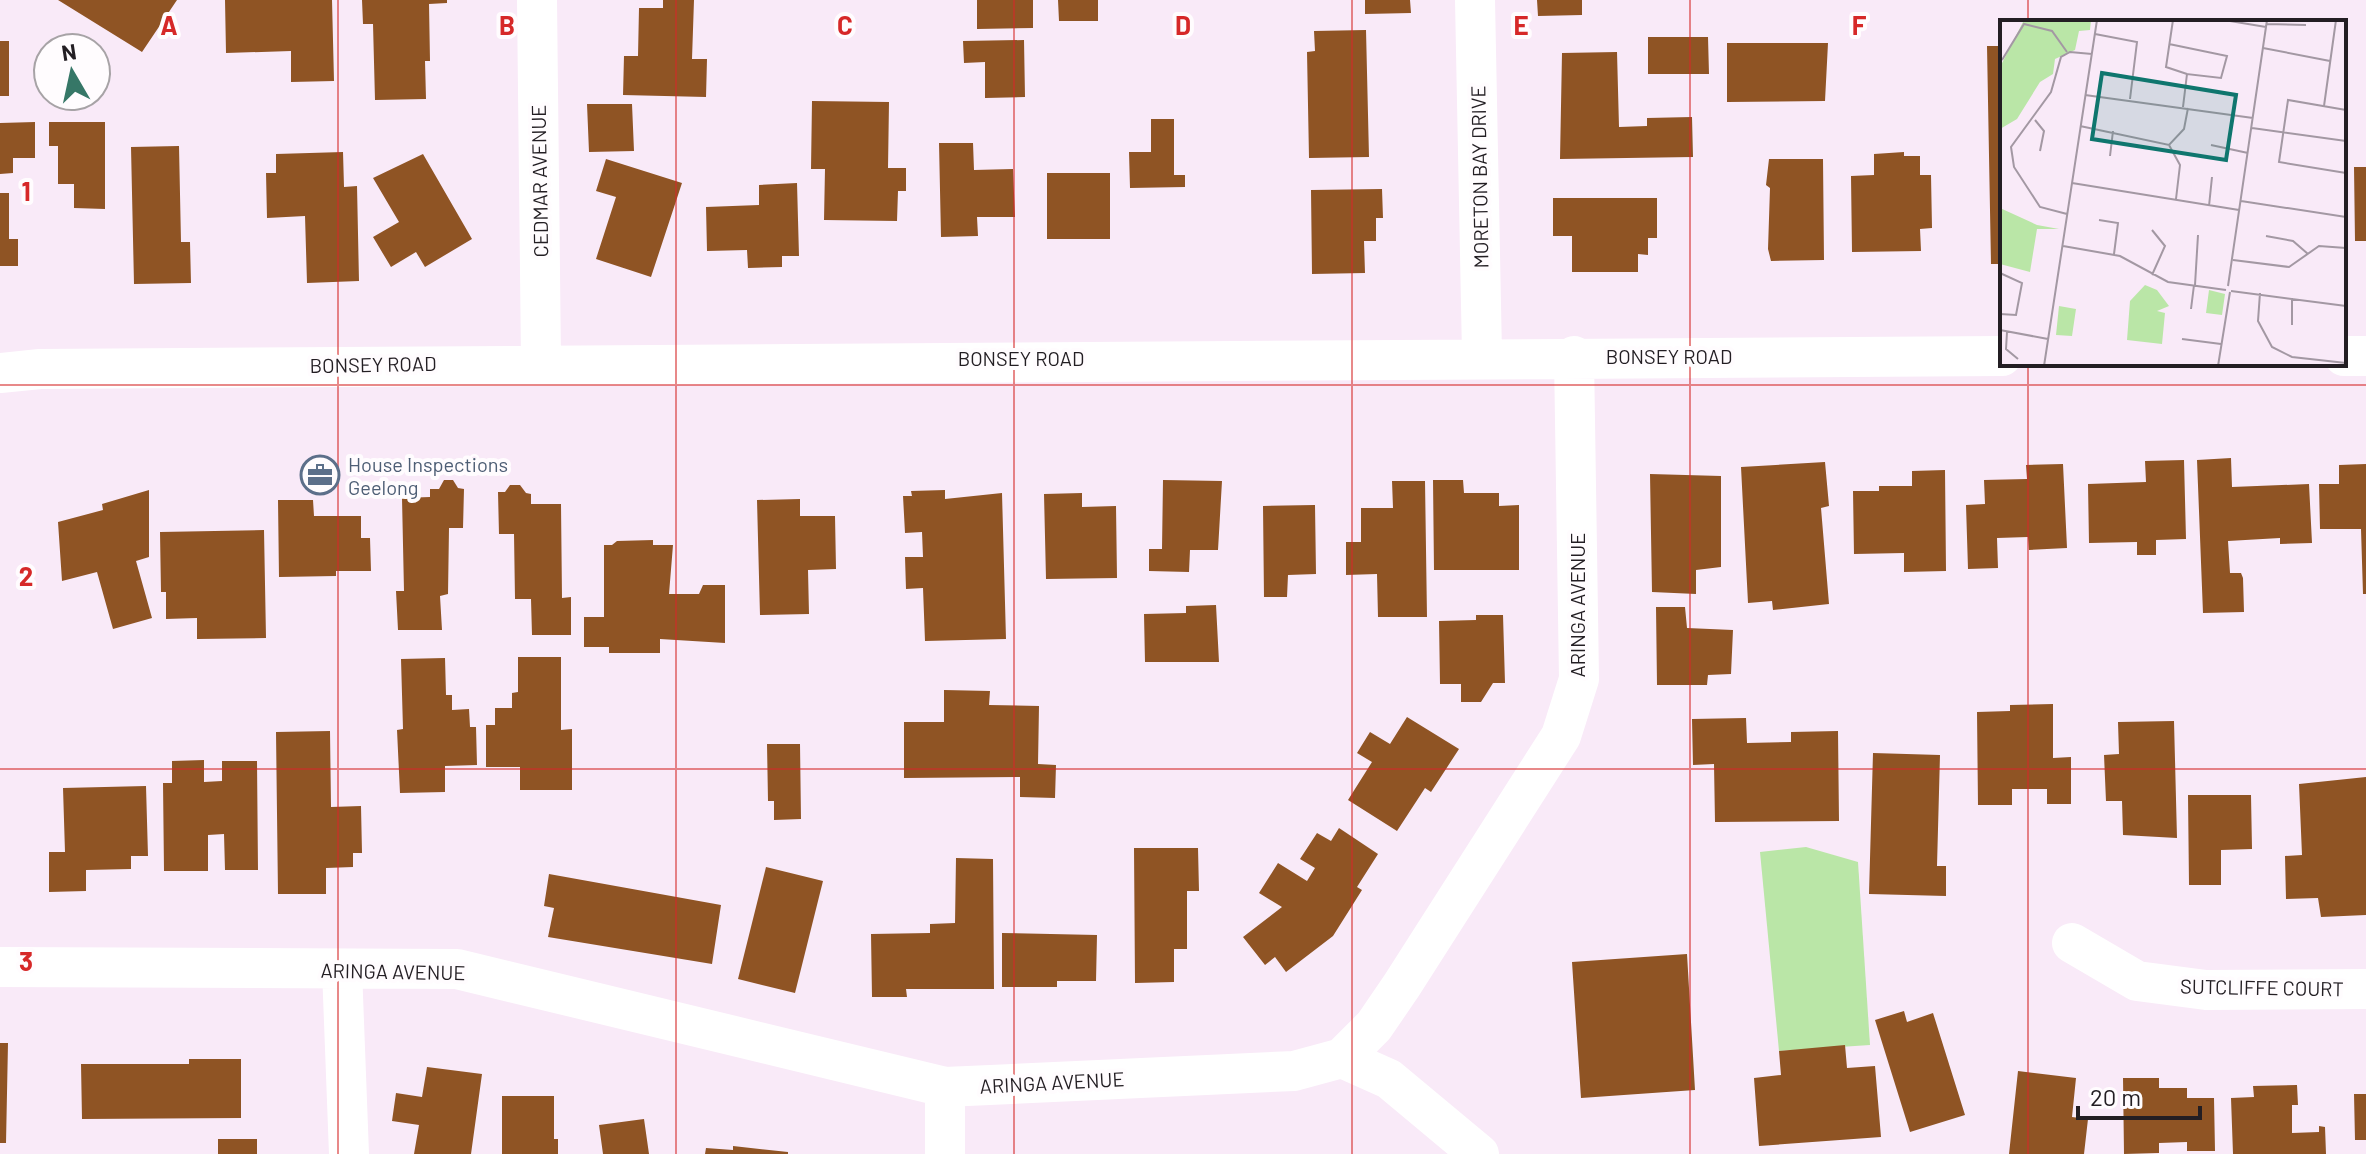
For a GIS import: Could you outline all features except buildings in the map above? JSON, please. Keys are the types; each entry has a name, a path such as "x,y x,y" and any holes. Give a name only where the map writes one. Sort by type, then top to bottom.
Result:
{"street":[{"name":"CEDMAR AVENUE","path":"537,0 541,361"},
{"name":"MORETON BAY DRIVE","path":"1475,0 1482,355"},
{"name":"BONSEY ROAD","path":"0,373 40,369 541,361 1482,355 2000,356"},
{"name":"ARINGA AVENUE","path":"0,967 457,969 945,1087 1294,1071 1342,1058 1374,1026 1402,985 1561,736 1579,679 1574,356"},
{"name":"BONSEY ROAD","path":"0,366 40,369"},
{"name":"SUTCLIFFE COURT","path":"2072,943 2137,981 2206,990 2366,989"},
{"path":"342,969 349,1154"},
{"path":"1342,1058 1389,1079 1479,1154"},
{"path":"945,1087 945,1154"}],"green space":[{"path":"1806,847 1858,862 1870,1045 1779,1051 1760,852"}],"place":[{"name":"House Inspections Geelong","path":"320,475"}]}
